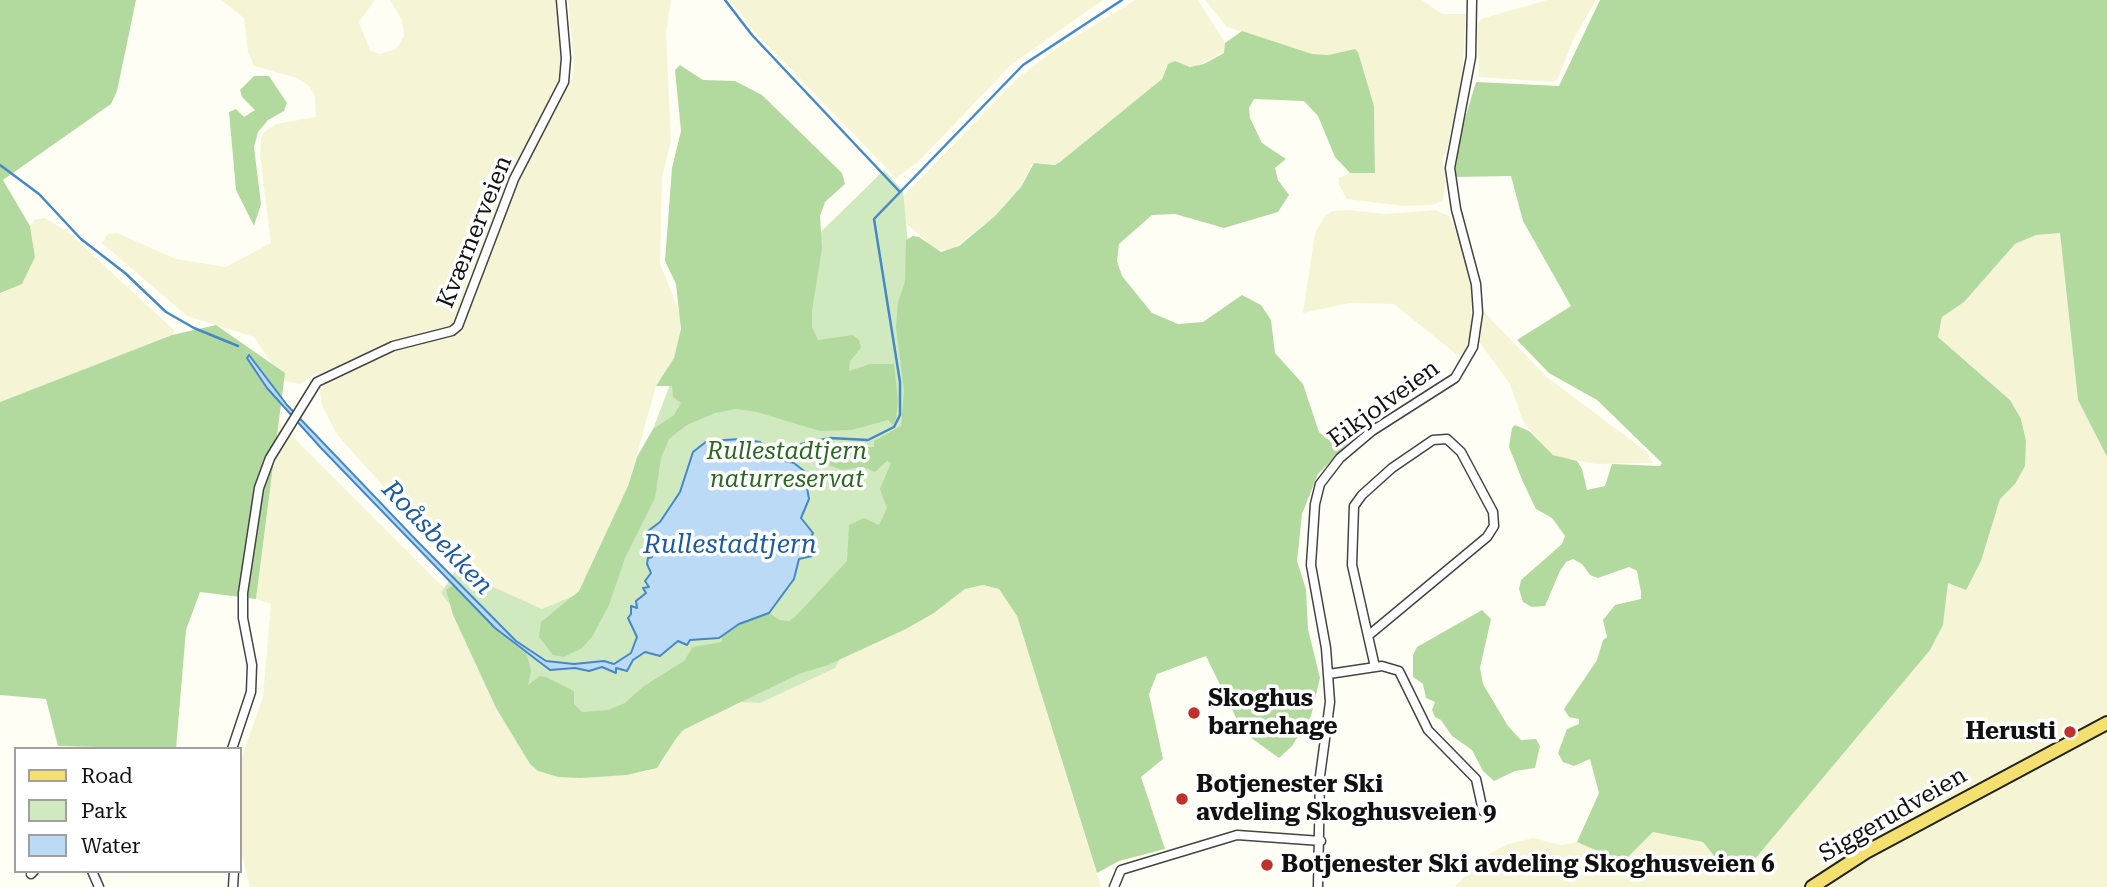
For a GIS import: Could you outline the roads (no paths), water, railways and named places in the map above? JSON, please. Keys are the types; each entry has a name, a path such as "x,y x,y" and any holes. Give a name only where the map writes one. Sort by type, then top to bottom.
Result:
{"main road":[{"name":"Siggerudveien","path":"1812,887 1866,852 2107,723"}],"street":[{"name":"Kværnerveien","path":"233,747 251,692 252,665 243,606 259,488 270,458 317,383 393,345 452,331 458,326 514,179 564,82 566,58 561,0"},
{"name":"Eikjolveien","path":"1318,887 1321,841 1319,785 1329,728 1329,674 1311,565 1315,504 1320,484 1351,448 1455,378 1473,347 1478,313 1476,284 1456,209 1450,168 1471,57 1472,0"},
{"path":"1369,635 1488,537 1494,526 1493,512 1461,452 1447,439 1433,440 1422,447 1392,468 1356,502 1352,565 1375,667"},
{"path":"1329,674 1388,666 1402,673 1428,730 1476,779 1483,811"},
{"path":"1114,887 1121,870 1237,835 1321,841"}],"water":[{"name":"Rullestadtjern","path":"249,355 287,405 418,542 516,641 546,661 574,664 604,661 614,664 631,653 637,637 628,618 631,606 637,608 636,601 646,593 643,588 649,587 645,581 651,573 647,564 648,558 652,557 649,551 653,550 648,543 652,540 648,531 660,522 680,492 693,452 707,441 741,439 760,442 770,451 771,458 794,463 804,471 809,499 801,518 813,533 809,541 812,556 799,559 794,579 769,613 739,624 719,638 690,640 687,645 678,641 660,656 645,652 633,660 627,671 616,668 616,673 602,667 589,671 575,668 550,670 495,628 321,448 267,388 247,358"}],"waterway":[{"path":"725,0 752,35 899,191"},
{"path":"770,451 830,438 868,440 894,427 900,415 900,382 874,219 1023,65 1122,0"},
{"name":"Roåsbekken","path":"0,165 39,194 81,239 125,273 166,312 194,328 238,346"}],"place":[{"name":"Skoghus barnehage","path":"1194,713"},
{"name":"Herusti","path":"2070,732"},
{"name":"Botjenester Ski avdeling Skoghusveien 9","path":"1182,799"},
{"name":"Botjenester Ski avdeling Skoghusveien 6","path":"1267,865"}],"park label":[{"name":"Rullestadtjern naturreservat","path":"787,466"}]}
